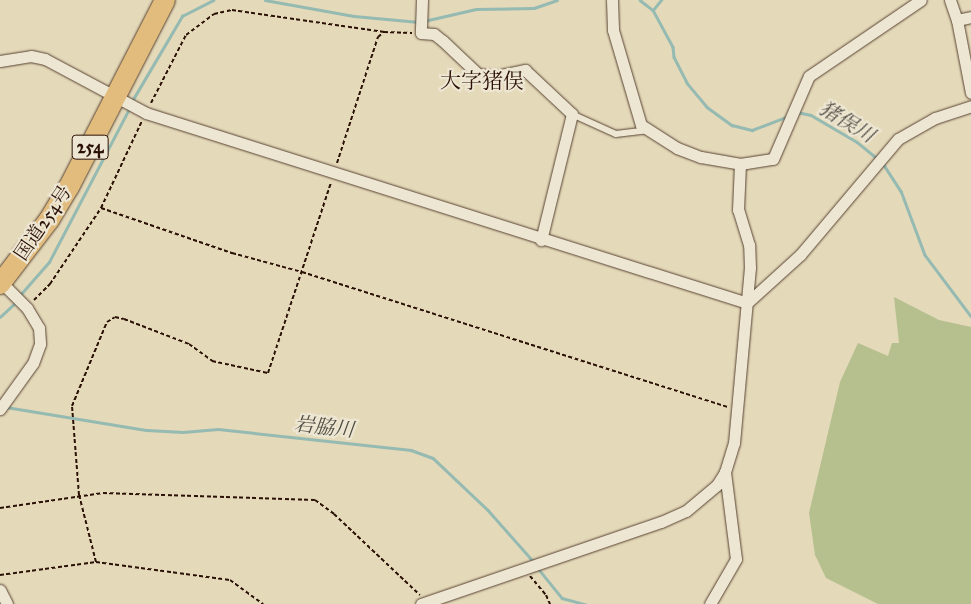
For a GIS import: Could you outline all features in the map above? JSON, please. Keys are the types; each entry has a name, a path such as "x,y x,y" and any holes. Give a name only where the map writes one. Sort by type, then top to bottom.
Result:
{"highway":[{"name":"国道254号","path":"0,283 49,220 165,0"}],"street":[{"path":"422,0 421,33 434,34 478,74 496,76 524,70 572,114 541,240"},
{"path":"612,0 612,30 641,125 677,148 701,157 740,164 773,159 809,76 920,0"},
{"path":"950,0 957,20 971,93"},
{"path":"957,20 971,17"},
{"path":"0,61 31,56 44,59 146,113 541,240 747,303"},
{"path":"747,303 800,255 898,139 935,118 971,106"},
{"path":"424,603 524,570 686,511 704,498 725,472 734,444 747,303 750,246 738,210 740,164"},
{"path":"0,283 27,308 39,328 40,344 33,362 0,409"},
{"path":"710,604 736,559 725,472"},
{"path":"0,590 7,604"}],"lane":[{"path":"572,114 616,134 648,130"}],"path":[{"path":"96,562 79,495 72,406 107,322 115,317 124,319 189,344 212,361 268,374 378,37 384,32 421,33"},
{"path":"101,208 232,253 302,272 736,410"},
{"path":"0,508 103,493 315,500 334,514 424,603"},
{"path":"0,575 96,562 230,580 264,604"},
{"path":"524,570 546,594 550,604"}],"green space":[{"path":"894,297 939,320 971,327 971,604 878,604 826,578 815,555 809,513 840,382 858,343 888,356 892,343 899,343"}],"waterway":[{"path":"132,101 182,16 213,0"},
{"path":"265,0 354,16 419,22"},
{"path":"424,21 476,9 534,8 557,0"},
{"name":"猪俣川","path":"640,0 653,10 673,47 674,57 687,83 707,107 732,125 752,130 788,116"},
{"path":"653,10 661,0"},
{"path":"20,295 49,262 129,109"},
{"name":"猪俣川","path":"797,112 811,115 857,142 878,159"},
{"name":"猪俣川","path":"882,162 901,191 925,255 971,316"},
{"path":"0,317 16,302"},
{"name":"岩脇川","path":"6,407 147,430 183,432 218,429 411,450 433,458 488,510 534,562"},
{"name":"岩脇川","path":"537,567 562,598 585,604"}],"district":[{"name":"大字猪俣","path":"482,81"}]}
